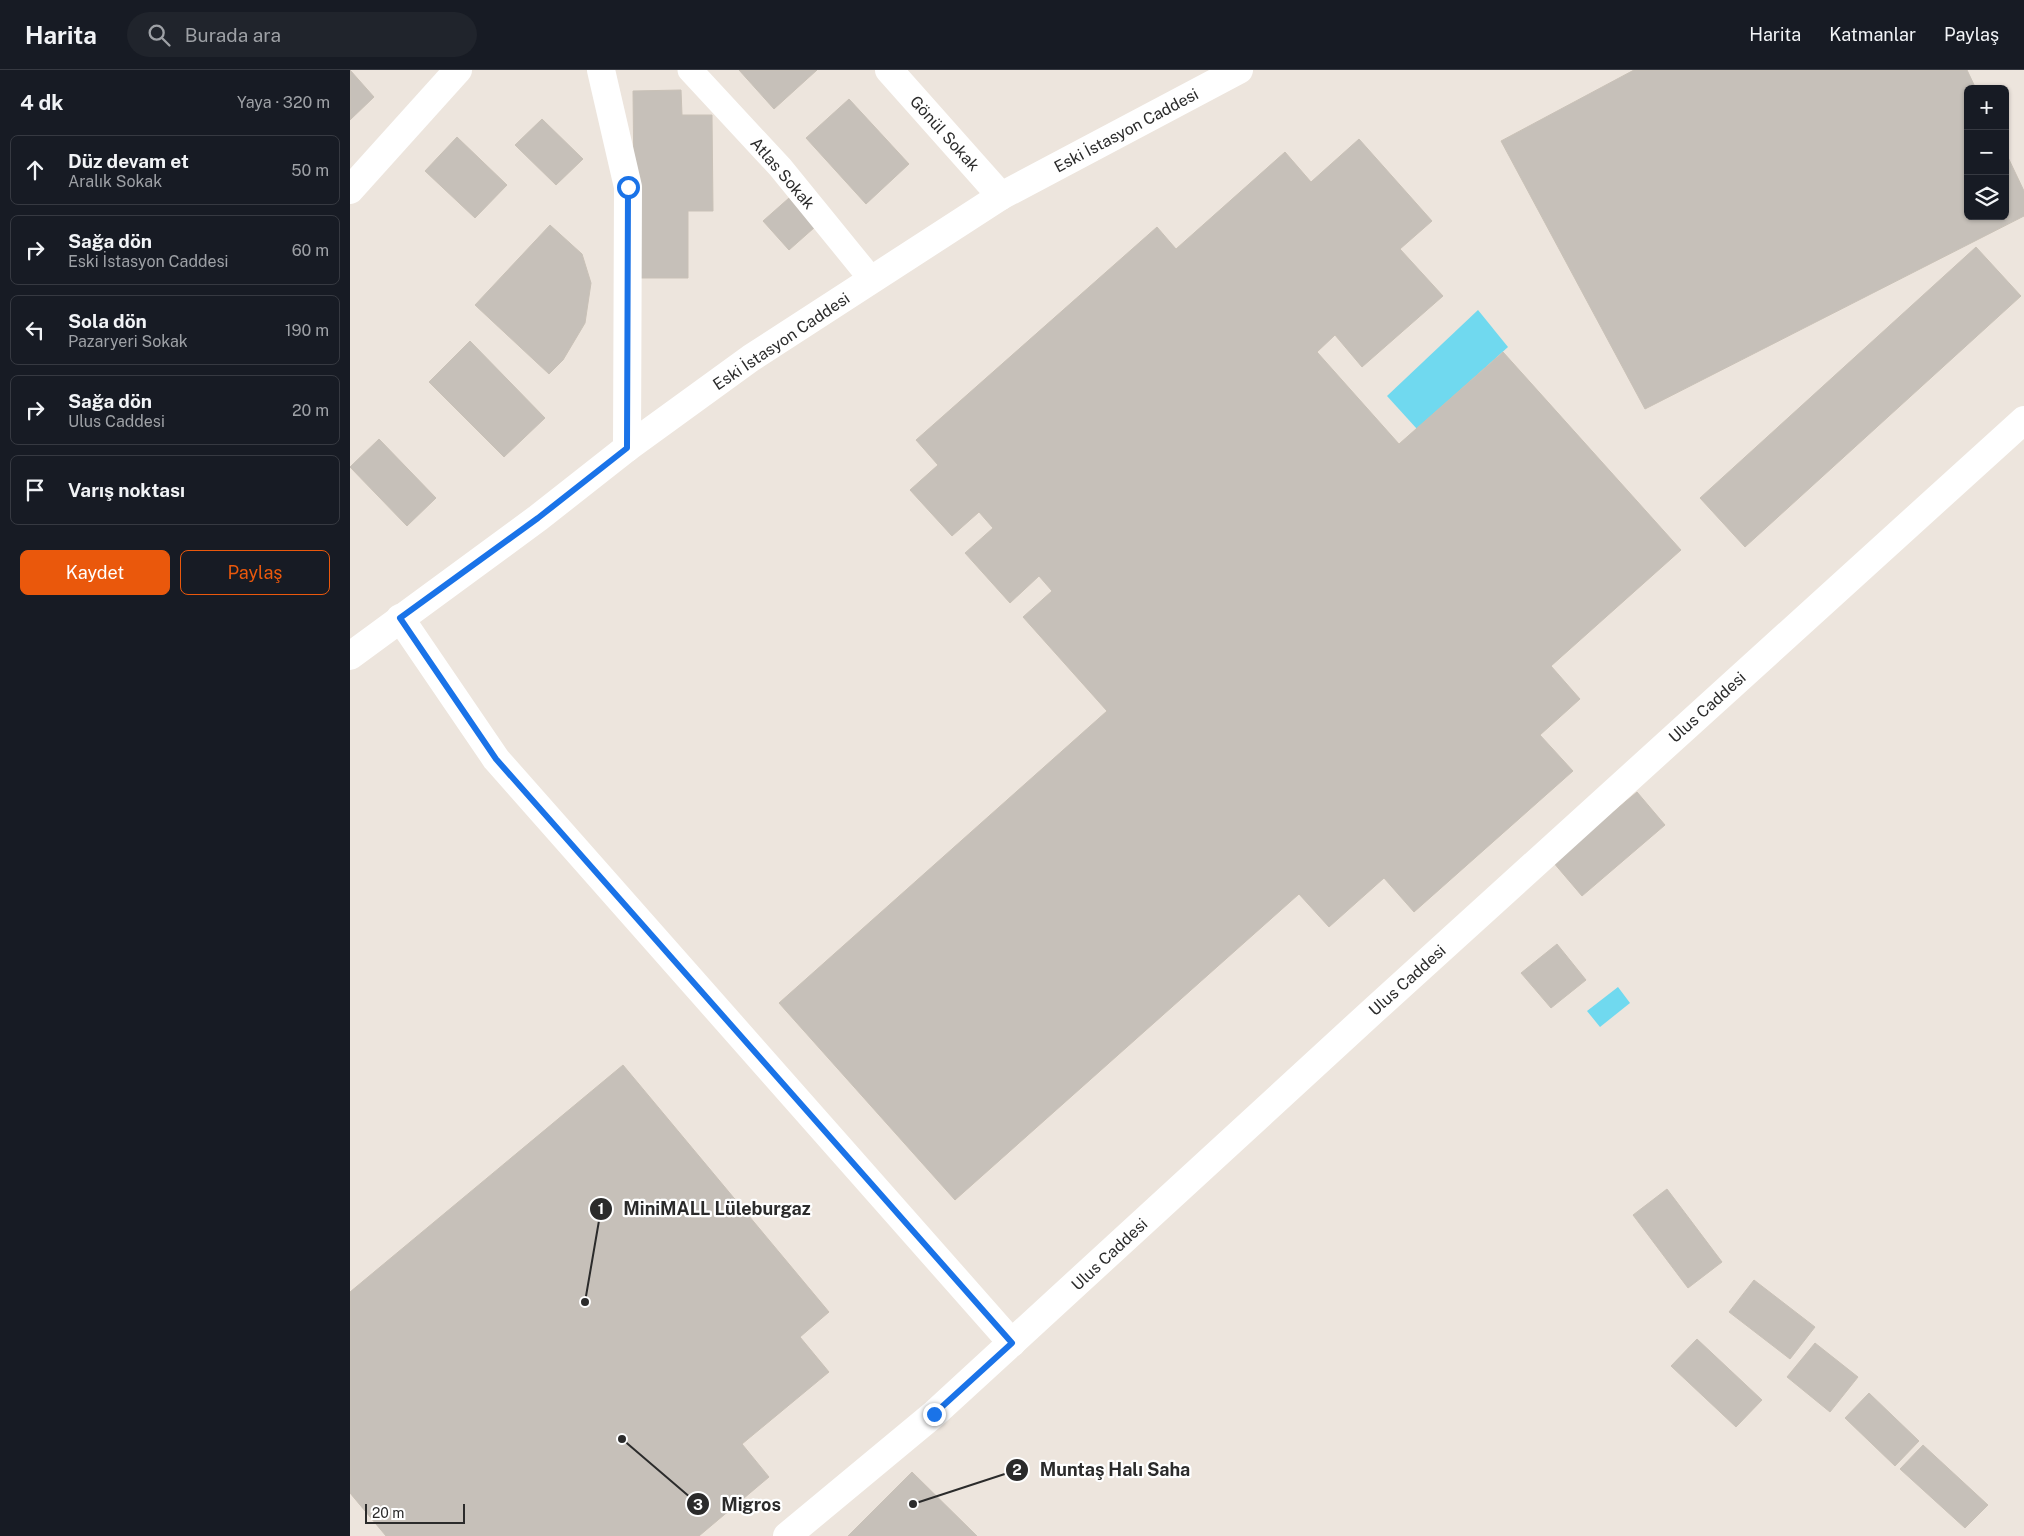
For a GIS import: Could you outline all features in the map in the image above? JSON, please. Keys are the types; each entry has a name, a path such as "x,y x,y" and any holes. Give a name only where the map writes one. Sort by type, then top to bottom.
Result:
{"street":[{"path":"350,190 458,70"},
{"path":"601,70 628,187 627,448"},
{"name":"Atlas Sokak","path":"690,70 780,167 872,280"},
{"name":"Gönül Sokak","path":"889,70 1001,196"},
{"name":"Eski İstasyon Caddesi","path":"350,656 538,518 627,448 751,358 1001,196 1240,70"},
{"name":"Ulus Caddesi","path":"788,1536 934,1414 1374,1010 2024,420"},
{"path":"400,618 496,759 1012,1343"}],"water":[{"path":"1478,310 1508,347 1417,429 1387,396"},
{"path":"1618,987 1630,1003 1600,1027 1587,1011"}],"building":[{"path":"350,70 374,97 350,120"},
{"path":"739,70 817,70 774,109"},
{"path":"1634,70 1967,70 1974,85 1964,85 1964,220 2009,220 2009,159 2024,191 2024,216 1645,409 1501,141"},
{"path":"681,90 682,115 712,115 713,211 688,211 688,278 635,278 633,91"},
{"path":"849,99 909,164 866,204 806,138"},
{"path":"542,119 583,159 556,185 515,145"},
{"path":"457,137 507,185 475,218 425,171"},
{"path":"1359,139 1432,221 1400,249 1443,296 1362,367 1335,335 1317,352 1399,444 1503,352 1681,550 1551,666 1580,699 1540,735 1573,771 1414,912 1384,878 1329,927 1299,894 955,1200 779,1003 1107,711 1023,617 1052,591 1039,576 1010,603 965,553 993,528 979,512 952,536 910,490 938,465 916,440 1157,227 1176,249 1285,152 1311,182"},
{"path":"789,198 815,227 789,250 763,221"},
{"path":"550,225 582,254 591,283 585,323 563,360 549,374 475,305"},
{"path":"1976,247 2021,296 1745,547 1700,498"},
{"path":"470,341 545,418 504,457 429,382"},
{"path":"379,439 436,498 407,526 350,467"},
{"path":"1637,792 1665,825 1582,896 1553,862"},
{"path":"1557,944 1586,980 1551,1008 1521,973"},
{"path":"623,1065 829,1312 800,1337 829,1372 742,1444 769,1477 699,1536 386,1536 350,1493 350,1292"},
{"path":"1667,1189 1722,1262 1688,1288 1633,1215"},
{"path":"1754,1280 1815,1327 1790,1359 1729,1312"},
{"path":"1697,1339 1762,1400 1736,1427 1671,1366"},
{"path":"1815,1343 1858,1377 1830,1412 1787,1377"},
{"path":"1869,1393 1919,1441 1895,1466 1845,1418"},
{"path":"1923,1445 1988,1505 1965,1528 1900,1469"},
{"path":"912,1472 977,1536 848,1536"}],"place":[{"name":"MiniMALL Lüleburgaz","path":"585,1302"},
{"name":"Migros","path":"622,1439"},
{"name":"Muntaş Halı Saha","path":"913,1504"}],"route":[{"path":"628,187 627,448 538,518 400,618 496,759 1012,1343 934,1414"}]}
